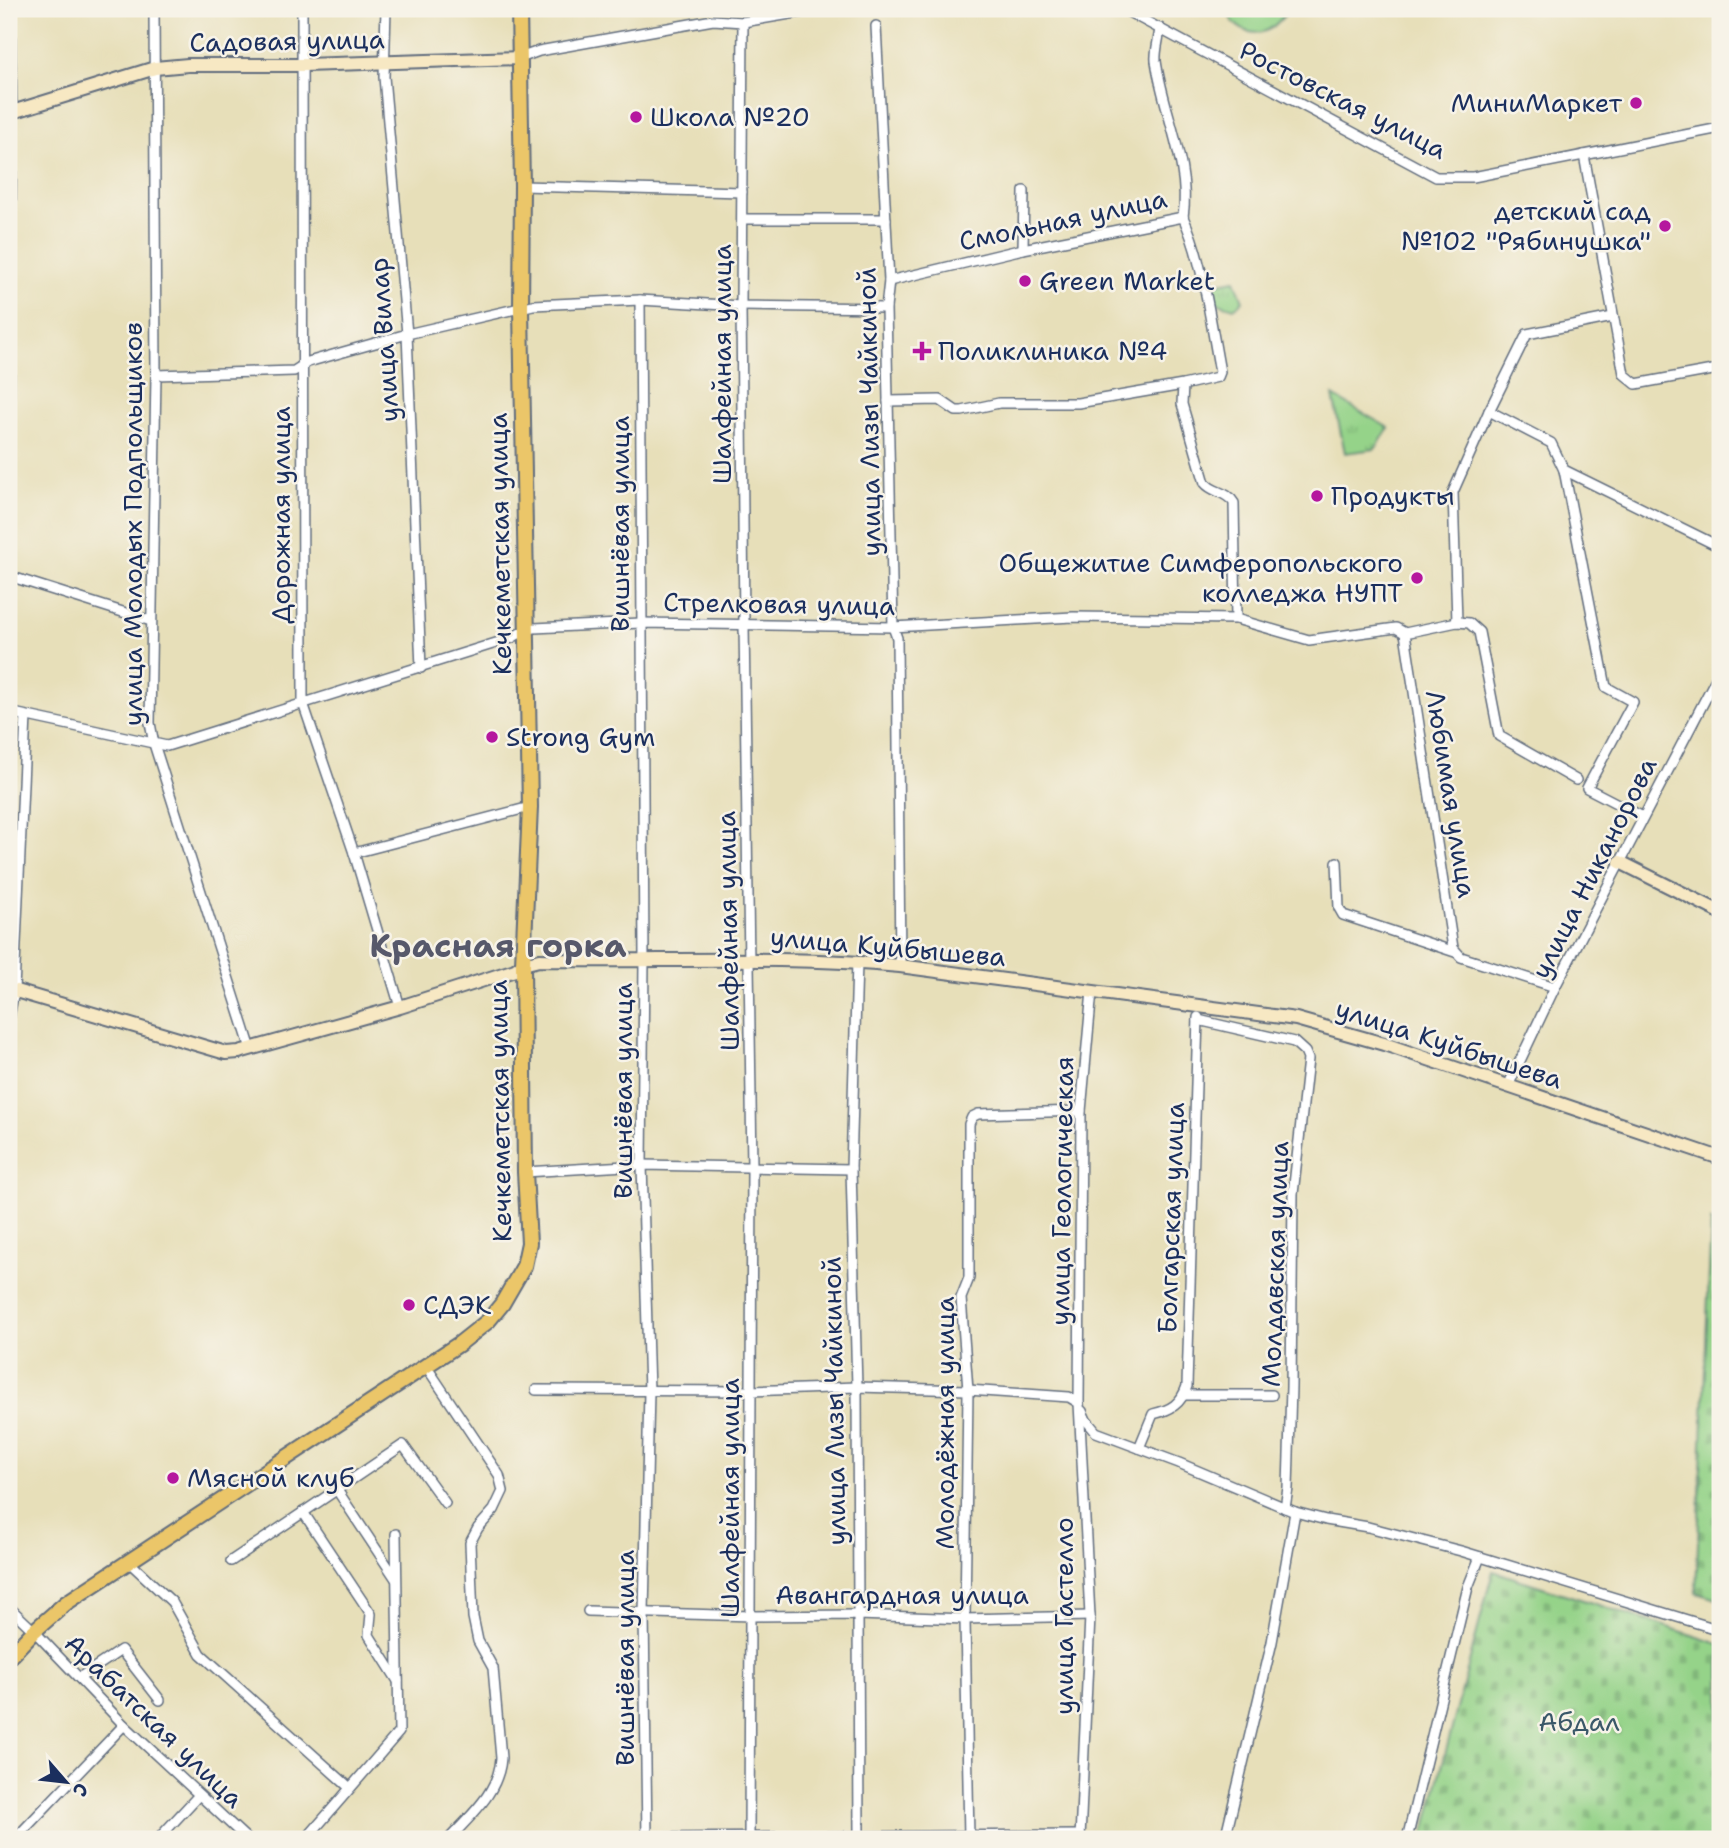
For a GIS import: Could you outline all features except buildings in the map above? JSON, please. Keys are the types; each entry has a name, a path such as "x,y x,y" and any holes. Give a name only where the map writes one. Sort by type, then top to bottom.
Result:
{"main road":[{"name":"Кечкеметская улица","path":"9,1657 66,1603 426,1366 488,1321 514,1286 524,1266 529,1243 525,1172 523,964 530,807 525,630 519,9"},
{"name":"Садовая улица","path":"10,113 155,68 520,58"},
{"path":"1620,862 1720,912"},
{"name":"улица Куйбышева","path":"11,989 226,1054 400,1007 539,960 750,959 900,966 1296,1019 1384,1044 1720,1158"}],"street":[{"path":"9,408 10,9"},
{"name":"улица Молодых Подпольщиков","path":"154,9 156,375 150,723 154,744 251,1049"},
{"name":"Дорожная улица","path":"302,9 303,703 354,853 400,1007"},
{"name":"улица Вилар","path":"386,9 384,63 407,334 421,668"},
{"name":"Садовая улица","path":"520,58 539,51 675,26 713,20 743,22 821,9"},
{"name":"Ростовская улица","path":"1123,9 1436,177 1473,177 1720,128"},
{"name":"Шалфейная улица","path":"743,22 741,306 752,1166 749,1838"},
{"name":"улица Лизы Чайкиной","path":"876,26 889,281 886,308 893,627 897,638 900,966"},
{"name":"Смольная улица","path":"889,281 1023,249 1183,217 1185,201 1178,159 1156,58 1160,28"},
{"path":"1584,155 1624,374 1636,384 1718,369"},
{"path":"522,186 742,192"},
{"path":"1023,249 1024,191"},
{"path":"888,401 940,400 956,411 999,403 1078,403 1215,378 1220,372 1191,233 1183,217"},
{"path":"743,219 886,219"},
{"path":"156,375 294,371 301,366 407,334 533,305 640,300 741,306 886,308"},
{"name":"Вишнёвая улица","path":"640,300 644,961 642,1165 649,1391 644,1613 647,1839"},
{"path":"1576,780 1499,736 1479,632 1469,623 1457,622 1452,492 1527,334 1613,317"},
{"path":"1183,385 1182,404 1205,483 1214,492 1229,496 1234,503 1236,619"},
{"path":"1489,411 1551,443 1564,470 1606,687 1633,702 1587,788 1643,817"},
{"path":"1564,470 1720,547"},
{"path":"9,576 151,621"},
{"name":"Стрелковая улица","path":"9,712 167,746 421,668 512,638 525,630 641,623 893,627 1073,617 1236,619 1309,640 1396,628 1405,633 1457,622"},
{"name":"Любимая улица","path":"1405,633 1458,955"},
{"name":"улица Никанорова","path":"1508,1086 1555,987 1720,671"},
{"path":"9,1018 26,716"},
{"path":"354,853 530,807"},
{"path":"1337,862 1339,908 1343,915 1555,987"},
{"name":"улица Лизы Чайкиной","path":"857,962 851,1169 857,1387 859,1837"},
{"name":"улица Геологическая","path":"1079,1398 1081,1111 1092,991"},
{"name":"Болгарская улица","path":"1184,1395 1187,1373 1198,1004"},
{"name":"Молдавская улица","path":"1198,1020 1294,1042 1305,1052 1308,1059 1293,1194 1291,1387 1285,1508"},
{"name":"Молодёжная улица","path":"969,1838 965,1619 968,1390 961,1298 969,1278 970,1120 978,1114 1081,1111"},
{"path":"525,1172 642,1165 851,1169"},
{"path":"426,1366 499,1475 503,1491 494,1510 478,1528 470,1543 473,1617 478,1641 493,1668 500,1772 485,1799 449,1839"},
{"path":"536,1390 750,1391 857,1387 968,1390 1079,1398 1086,1420 1096,1432 1295,1512 1368,1527 1480,1556 1720,1630"},
{"path":"1139,1448 1153,1414 1171,1409 1184,1395 1272,1395"},
{"name":"улица Гастелло","path":"1079,1398 1090,1616 1080,1837"},
{"path":"231,1561 403,1445 445,1503"},
{"path":"337,1490 397,1581"},
{"path":"1225,1839 1272,1642 1295,1512"},
{"path":"303,1513 371,1614 369,1635 399,1683"},
{"path":"306,1839 399,1732 396,1534"},
{"path":"1407,1839 1468,1587 1480,1556"},
{"path":"129,1562 172,1602 201,1654 350,1788"},
{"name":"Арабатская улица","path":"9,1607 124,1726 247,1839"},
{"name":"Авангардная улица","path":"588,1611 965,1619 1090,1616"},
{"path":"79,1678 121,1650 160,1700"},
{"path":"15,1839 124,1726"},
{"path":"158,1839 199,1795"},
{"path":"647,1839 1080,1837"}],"green space":[{"path":"1227,9 1290,9 1270,29 1253,32 1236,25"},
{"path":"1235,280 1243,301 1234,308 1212,301 1209,285"},
{"path":"1333,396 1389,428 1375,449 1345,453"},
{"path":"1711,1221 1720,1225 1720,1600 1696,1593"},
{"name":"Абдал","path":"1493,1571 1720,1644 1720,1839 1423,1839"}],"place":[{"name":"МиниМаркет","path":"1636,103"},
{"name":"Школа №20","path":"636,117"},
{"name":"детский сад №102 \"Рябинушка\"","path":"1665,226"},
{"name":"Green Market","path":"1025,281"},
{"name":"Поликлиника №4","path":"922,351"},
{"name":"Продукты","path":"1317,496"},
{"name":"Общежитие Симферопольского колледжа НУПТ","path":"1417,578"},
{"name":"Strong Gym","path":"492,737"},
{"name":"СДЭК","path":"409,1305"},
{"name":"Мясной клуб","path":"173,1478"}],"district":[{"name":"Красная горка","path":"498,945"}]}
